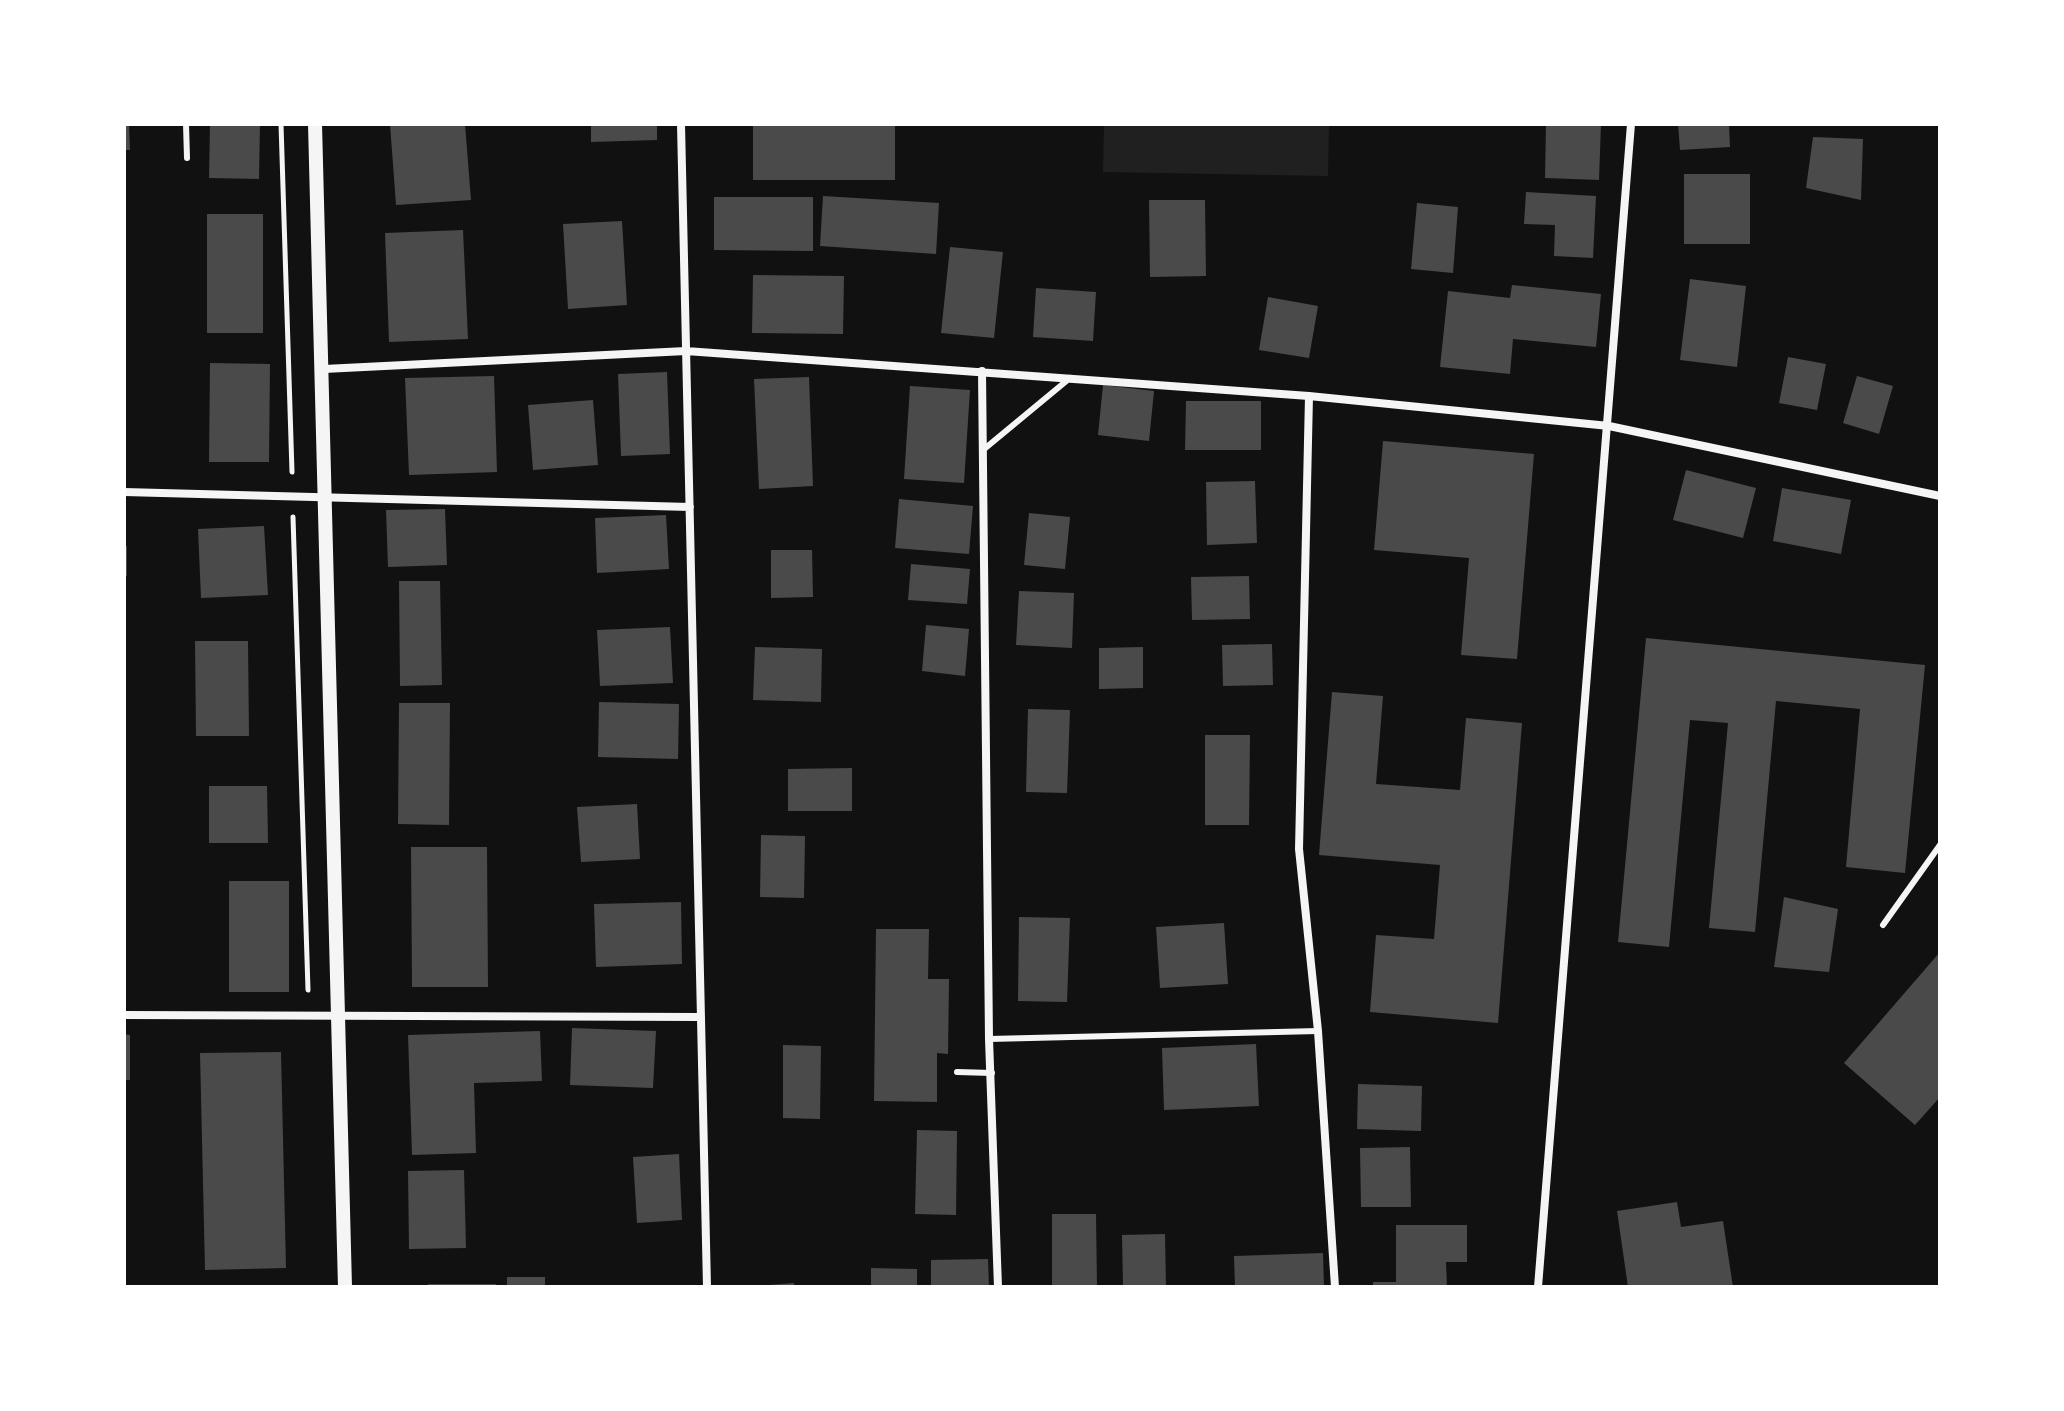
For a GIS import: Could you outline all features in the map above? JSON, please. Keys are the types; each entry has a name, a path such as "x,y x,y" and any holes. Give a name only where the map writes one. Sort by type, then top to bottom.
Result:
{"street":[{"path":"315,124 324,369 345,1287"},
{"path":"681,124 707,1287"},
{"path":"1538,1287 1631,124"},
{"path":"324,369 686,351 1309,396 1609,426 1940,496"},
{"path":"982,371 989,1039 998,1287"},
{"path":"1309,396 1299,849 1318,1031 1335,1287"},
{"path":"124,492 690,507"},
{"path":"124,1015 701,1017"}],"lane":[{"path":"186,124 187,158"},
{"path":"983,450 1070,378"},
{"path":"1883,925 1940,845"},
{"path":"989,1039 1318,1031"},
{"path":"957,1072 992,1073"}],"path":[{"path":"281,124 292,472"},
{"path":"293,517 308,990"}],"shaded area":[{"path":"1104,124 1329,124 1328,176 1103,172"}],"building":[{"path":"124,124 129,124 130,150 124,150"},
{"path":"210,124 260,124 259,179 209,178"},
{"path":"390,124 465,124 471,200 396,205"},
{"path":"591,124 657,124 657,140 591,142"},
{"path":"753,124 895,124 895,180 753,180"},
{"path":"1546,124 1601,124 1599,180 1545,178"},
{"path":"1678,124 1729,124 1730,147 1680,150"},
{"path":"1813,137 1863,139 1861,200 1806,188"},
{"path":"1684,174 1750,174 1750,244 1684,244"},
{"path":"1526,192 1596,196 1593,258 1554,256 1555,225 1524,224"},
{"path":"823,196 939,203 936,254 820,246"},
{"path":"714,197 813,197 813,251 714,250"},
{"path":"1149,200 1205,200 1206,276 1150,277"},
{"path":"1417,203 1458,207 1453,273 1411,269"},
{"path":"207,214 263,214 263,333 207,333"},
{"path":"622,221 627,305 568,309 563,224"},
{"path":"463,230 468,339 389,342 385,233"},
{"path":"950,247 1003,252 994,338 941,333"},
{"path":"753,275 844,276 843,334 752,333"},
{"path":"1690,279 1746,286 1737,367 1680,360"},
{"path":"1512,285 1601,294 1596,347 1513,339 1510,374 1440,367 1448,291 1510,298"},
{"path":"1036,288 1096,292 1093,341 1033,337"},
{"path":"1268,297 1318,306 1309,358 1259,350"},
{"path":"1788,357 1826,364 1817,410 1779,403"},
{"path":"210,363 270,364 269,462 209,462"},
{"path":"667,372 670,454 621,456 618,374"},
{"path":"494,376 497,472 409,475 405,378"},
{"path":"1857,376 1893,386 1879,434 1843,423"},
{"path":"809,377 813,486 759,489 754,379"},
{"path":"1103,385 1154,391 1149,441 1098,435"},
{"path":"910,386 970,390 964,483 904,479"},
{"path":"593,400 598,465 533,470 528,405"},
{"path":"1186,401 1261,401 1261,450 1185,450"},
{"path":"1383,441 1534,454 1517,659 1461,655 1469,558 1374,550"},
{"path":"1686,470 1756,488 1743,538 1673,520"},
{"path":"1255,481 1257,543 1207,545 1206,482"},
{"path":"1782,488 1851,500 1841,554 1773,541"},
{"path":"899,499 973,506 969,554 895,548"},
{"path":"445,509 447,565 388,567 386,510"},
{"path":"1029,513 1070,517 1065,569 1024,565"},
{"path":"666,515 669,569 597,573 595,518"},
{"path":"264,526 268,595 201,598 198,529"},
{"path":"124,546 127,546 127,576 124,576"},
{"path":"771,550 812,550 813,597 771,598"},
{"path":"911,564 970,569 967,604 908,600"},
{"path":"1249,576 1250,619 1192,620 1191,577"},
{"path":"399,581 440,581 442,685 400,686"},
{"path":"1019,591 1074,593 1072,648 1016,645"},
{"path":"926,625 969,629 965,676 922,671"},
{"path":"670,627 673,683 600,686 597,630"},
{"path":"1646,638 1925,665 1905,873 1846,867 1860,709 1776,701 1755,932 1709,928 1728,723 1690,720 1669,947 1618,942"},
{"path":"195,641 248,641 249,736 196,736"},
{"path":"1272,644 1273,685 1223,686 1222,645"},
{"path":"755,647 822,649 821,702 753,700"},
{"path":"1143,647 1143,688 1099,689 1099,648"},
{"path":"1332,692 1383,696 1376,784 1460,790 1466,718 1522,723 1498,1023 1370,1012 1376,935 1434,939 1440,865 1319,855"},
{"path":"599,702 679,704 678,759 598,757"},
{"path":"399,703 450,703 449,825 398,824"},
{"path":"1028,709 1070,710 1067,793 1026,792"},
{"path":"1205,735 1250,735 1249,825 1205,825"},
{"path":"852,768 852,811 788,811 788,769"},
{"path":"209,786 267,786 268,843 209,843"},
{"path":"637,804 640,859 581,862 577,807"},
{"path":"761,835 805,836 804,898 760,897"},
{"path":"411,847 487,847 488,987 412,987"},
{"path":"229,881 289,881 289,992 229,992"},
{"path":"1784,897 1838,909 1829,972 1774,967"},
{"path":"681,902 682,964 596,967 594,904"},
{"path":"1019,917 1070,918 1067,1002 1018,1001"},
{"path":"1224,923 1228,984 1160,988 1156,927"},
{"path":"876,929 929,929 928,979 949,979 948,1054 937,1053 937,1102 874,1101"},
{"path":"1940,952 1940,1097 1915,1125 1844,1063"},
{"path":"572,1028 656,1031 653,1088 570,1085"},
{"path":"540,1031 542,1081 474,1083 476,1153 412,1155 408,1035"},
{"path":"124,1034 130,1035 130,1080 124,1080"},
{"path":"1256,1044 1259,1106 1164,1110 1162,1048"},
{"path":"783,1045 821,1046 820,1119 783,1118"},
{"path":"281,1052 286,1268 205,1270 200,1053"},
{"path":"1358,1084 1422,1086 1421,1131 1357,1129"},
{"path":"917,1130 957,1131 956,1215 915,1214"},
{"path":"1410,1147 1411,1207 1361,1207 1360,1148"},
{"path":"679,1154 682,1220 637,1223 633,1157"},
{"path":"464,1170 466,1248 409,1249 408,1171"},
{"path":"1677,1202 1681,1227 1723,1221 1733,1287 1628,1287 1617,1211"},
{"path":"1052,1214 1096,1214 1097,1287 1052,1287"},
{"path":"1396,1225 1467,1225 1467,1262 1446,1262 1447,1287 1373,1287 1373,1282 1396,1282"},
{"path":"1165,1234 1166,1287 1123,1287 1122,1235"},
{"path":"1323,1253 1324,1287 1235,1287 1234,1256"},
{"path":"988,1259 989,1287 931,1287 931,1260"},
{"path":"871,1268 917,1269 917,1287 871,1287"},
{"path":"507,1277 545,1277 545,1287 507,1287"},
{"path":"794,1283 794,1287 768,1287 768,1285"},
{"path":"428,1284 496,1284 496,1287 428,1287"}]}
